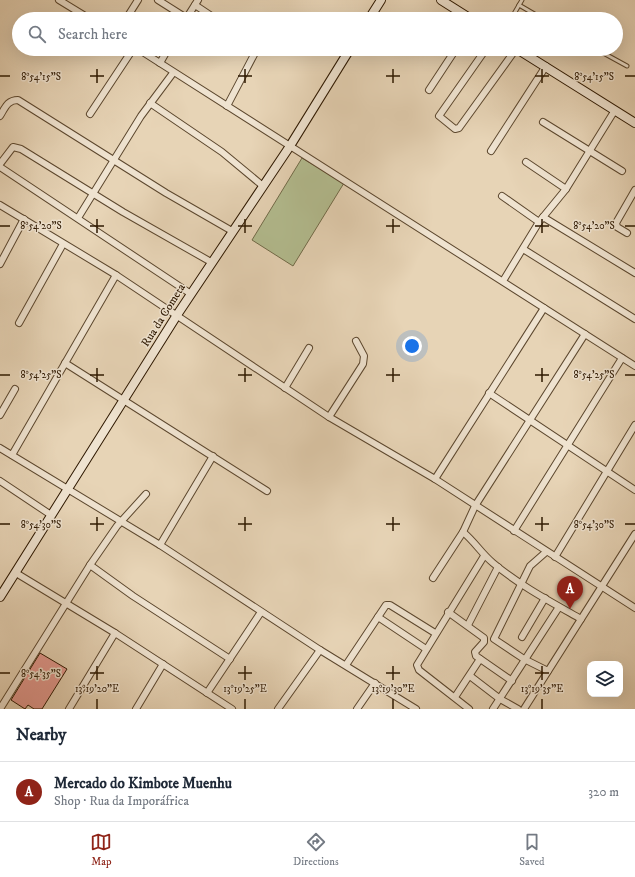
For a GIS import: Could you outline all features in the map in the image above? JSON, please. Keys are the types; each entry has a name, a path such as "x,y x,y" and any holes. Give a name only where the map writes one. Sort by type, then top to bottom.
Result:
{"street":[{"path":"59,0 79,12"},
{"path":"130,12 138,0"},
{"path":"158,0 176,12"},
{"path":"373,12 381,0"},
{"path":"443,1 460,12"},
{"path":"191,12 197,3 208,12"},
{"path":"90,114 128,56"},
{"path":"149,56 173,73 635,366"},
{"path":"160,63 164,56"},
{"path":"227,106 253,56"},
{"name":"Rua da Cometa","path":"0,597 177,315 290,146 346,56"},
{"path":"429,90 451,56"},
{"path":"481,56 439,116 455,129 459,128 512,56"},
{"path":"529,56 635,123"},
{"path":"491,151 546,66"},
{"path":"78,218 150,103 173,73"},
{"path":"0,116 8,103 12,100 18,100 166,193 232,231"},
{"path":"150,103 222,152 263,186"},
{"path":"503,281 541,219 566,189 615,110"},
{"path":"543,122 622,171"},
{"path":"0,164 10,148 17,148 212,262"},
{"path":"526,162 566,189"},
{"path":"0,168 78,218 118,247 191,294"},
{"path":"627,233 617,227 616,223 635,190"},
{"path":"502,196 635,273"},
{"path":"0,205 116,275 329,417 434,479 635,608"},
{"path":"0,264 24,219"},
{"path":"19,323 63,244"},
{"path":"523,249 635,320"},
{"path":"12,455 116,275"},
{"path":"434,479 544,308"},
{"path":"433,578 463,532 475,506 585,334"},
{"path":"329,417 363,364 364,356 356,341"},
{"path":"285,388 309,348"},
{"path":"514,531 566,445 622,358"},
{"path":"65,363 267,491"},
{"path":"0,415 3,405 15,389"},
{"path":"489,393 635,490"},
{"path":"555,557 635,425"},
{"path":"0,448 122,521 320,650 413,708"},
{"path":"160,545 213,456"},
{"path":"0,482 51,515"},
{"path":"0,709 90,565 122,521 146,494"},
{"path":"463,532 475,542 484,556 498,567 559,607 581,619"},
{"path":"524,709 635,534"},
{"path":"546,552 530,566 494,639 524,659 548,671"},
{"path":"469,709 417,668 435,633 484,556"},
{"path":"90,565 230,659"},
{"path":"468,626 498,567"},
{"path":"16,573 115,633 232,709"},
{"path":"522,637 545,598"},
{"path":"346,665 386,605 390,605 435,633"},
{"path":"493,709 559,607"},
{"path":"207,692 261,612"},
{"path":"448,612 484,638 484,642 475,654 512,681"},
{"path":"378,617 426,649"},
{"path":"69,709 115,633"},
{"path":"278,709 320,650"},
{"path":"455,697 480,659"},
{"path":"136,709 163,664"},
{"path":"470,676 500,699 518,709"},
{"path":"356,709 375,683"}],"lane":[{"path":"515,12 522,0"},
{"path":"519,5 531,12"},
{"path":"609,56 627,66"}],"green space":[{"path":"302,158 344,183 293,266 252,240"}],"building":[{"path":"40,653 67,669 42,709 34,709 28,705 25,709 11,700"}],"place":[{"name":"Mercado do Kimbote Muenhu","path":"570,609"}]}
